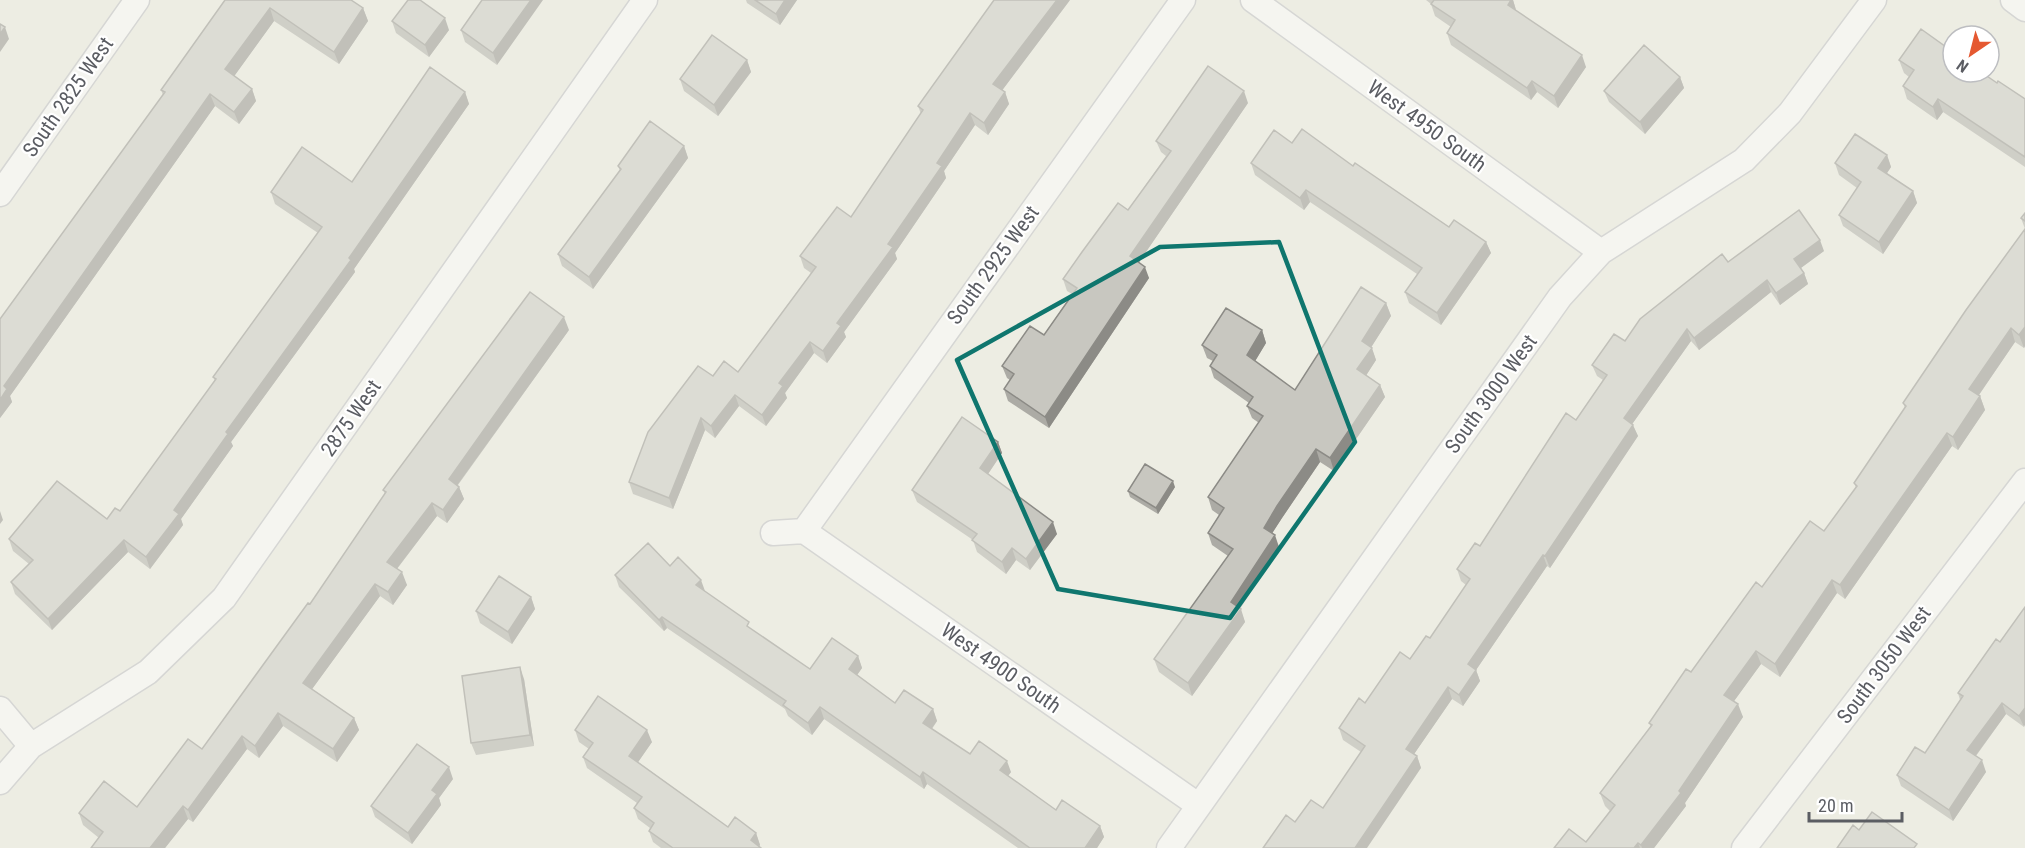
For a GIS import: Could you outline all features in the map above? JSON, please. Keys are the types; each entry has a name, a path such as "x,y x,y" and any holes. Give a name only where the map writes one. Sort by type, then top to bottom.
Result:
{"street":[{"name":"South 2825 West","path":"0,194 137,0"},
{"name":"2875 West","path":"0,782 31,747 148,672 224,598 645,0"},
{"name":"South 2925 West","path":"804,531 1183,0"},
{"name":"West 4950 South","path":"1253,0 1601,252"},
{"name":"South 3000 West","path":"1169,848 1560,297 1601,252 1744,160 1790,113 1874,0"},
{"path":"2013,0 2025,9"},
{"name":"South 3050 West","path":"1744,848 2025,481"},
{"path":"773,533 804,531"},
{"name":"West 4900 South","path":"804,531 1198,805"},
{"path":"0,709 31,747"}],"highlighted area":[{"path":"1279,242 1355,442 1230,618 1058,589 957,360 1160,247"}],"building":[{"path":"225,0 351,0 363,8 334,52 270,8 225,69 252,89 234,112 210,94 4,386 7,389 0,400 0,319 165,92 161,90"},
{"path":"408,0 420,0 445,18 425,45 392,21"},
{"path":"482,0 531,0 493,53 461,30"},
{"path":"755,0 785,0 776,14"},
{"path":"994,0 1057,0 993,84 1005,92 984,123 970,113 937,163 942,166 888,244 893,247 837,323 841,326 823,351 810,342 779,383 783,386 762,415 735,395 711,426 701,418 669,498 629,482 648,432 698,366 713,376 724,361 738,372 816,267 800,256 837,207 851,217 923,110 918,106"},
{"path":"1434,0 1511,0 1508,5 1582,55 1554,96 1532,81 1527,88 1447,33 1455,20 1431,4"},
{"path":"0,24 5,27 0,34"},
{"path":"1921,29 1941,43 1941,84 2001,83 2025,99 2025,157 1938,99 1933,107 1903,86 1914,70 1899,60"},
{"path":"712,35 747,60 714,105 680,79"},
{"path":"1644,45 1680,77 1640,122 1604,91"},
{"path":"1208,66 1244,91 1130,256 1145,267 1045,417 1004,389 1014,374 1002,366 1030,326 1044,335 1077,288 1063,279 1118,203 1128,210 1171,151 1156,141"},
{"path":"430,67 465,92 349,258 351,260 226,432 228,434 174,510 179,514 146,557 124,540 48,619 11,582 33,560 9,539 57,481 107,519 115,508 120,511 216,379 213,377 322,227 271,192 302,147 352,182"},
{"path":"650,121 684,146 589,277 558,254 621,169 618,166"},
{"path":"1302,129 1353,166 1355,163 1449,227 1454,220 1486,242 1437,313 1405,292 1422,268 1306,190 1300,198 1251,163 1274,130 1292,143"},
{"path":"1855,134 1887,155 1878,168 1913,191 1879,242 1839,215 1861,182 1835,163"},
{"path":"1799,210 1820,240 1794,259 1804,273 1776,293 1767,280 1694,338 1687,329 1624,418 1633,425 1545,556 1543,555 1468,664 1476,670 1459,695 1448,687 1406,749 1417,756 1355,848 1263,848 1286,815 1295,822 1311,800 1323,808 1365,746 1339,728 1359,698 1365,703 1400,652 1410,659 1426,636 1430,638 1470,579 1457,569 1475,543 1480,546 1566,413 1576,420 1607,375 1592,365 1614,334 1625,341 1640,319 1722,254 1728,262"},
{"path":"2025,229 2025,327 2019,335 2011,328 1969,389 1980,396 1953,437 1947,433 1840,585 1832,580 1775,664 1756,651 1724,695 1738,704 1679,791 1681,793 1641,845 1638,843 1634,848 1554,848 1569,829 1586,842 1615,805 1600,793 1652,725 1649,723 1686,669 1691,672 1756,582 1762,587 1810,521 1824,531 1857,486 1854,483 1906,406 1903,403 1966,310"},
{"path":"1361,287 1386,303 1362,341 1372,348 1357,369 1380,385 1330,458 1316,449 1277,506 1264,528 1275,535 1231,602 1241,609 1188,683 1154,659 1233,549 1208,533 1224,508 1208,497 1263,416 1247,406 1253,397 1210,366 1217,355 1202,345 1226,308 1262,330 1247,355 1295,390"},
{"path":"530,292 564,317 449,479 459,487 443,510 432,503 387,562 402,572 388,592 375,584 303,683 354,718 333,749 278,713 255,746 242,736 188,810 183,806 150,848 91,848 103,832 79,813 104,781 137,807 188,739 202,749 308,603 310,604 386,492 383,490"},
{"path":"962,417 998,442 980,468 1053,522 1026,559 1012,548 1002,562 972,540 977,534 912,490"},
{"path":"1145,464 1173,481 1156,508 1128,491"},
{"path":"648,543 670,566 678,557 701,580 696,585 749,622 747,626 810,669 832,638 858,656 849,669 895,703 904,690 933,709 923,723 970,754 979,741 1007,761 1000,770 1056,810 1062,800 1100,826 1085,848 1030,848 923,772 920,777 820,707 808,723 783,705 786,701 662,617 659,620 615,575"},
{"path":"499,576 531,597 508,632 476,611"},
{"path":"2025,607 2025,708 2019,716 2002,703 1967,750 1982,760 1949,810 1897,775 1915,747 1925,753 1963,696 1958,693 1996,639 2000,642"},
{"path":"520,667 530,735 471,743 462,676"},
{"path":"598,696 647,730 629,756 728,827 735,817 756,833 751,840 761,848 673,848 649,831 654,823 634,808 642,797 583,757 593,743 575,730"},
{"path":"417,744 449,767 432,790 437,794 408,833 371,806"},
{"path":"1872,812 1917,844 1914,848 1837,848 1853,825 1859,830"}]}
